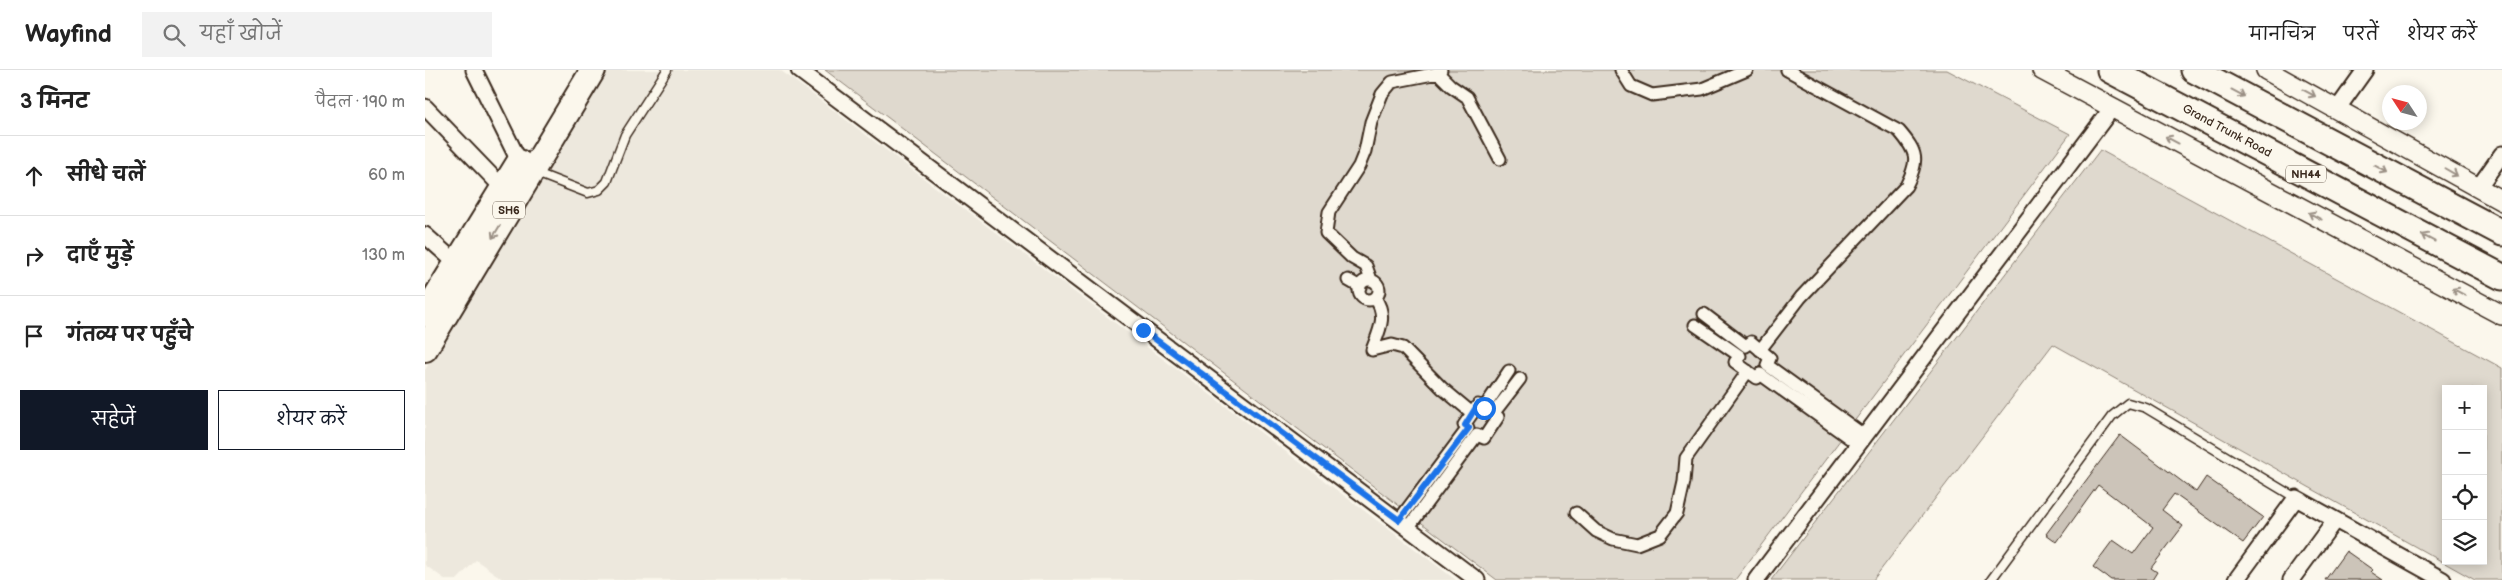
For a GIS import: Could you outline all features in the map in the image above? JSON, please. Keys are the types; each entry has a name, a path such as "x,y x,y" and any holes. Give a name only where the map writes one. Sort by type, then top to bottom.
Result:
{"highway":[{"name":"Grand Trunk Road","path":"2111,70 2502,277"},
{"path":"2195,70 2502,233"}],"main road":[{"name":"SH6","path":"526,166 575,70"},
{"name":"SH6","path":"425,314 456,263 510,191 593,70"},
{"name":"SH6","path":"425,349 510,191"}],"street":[{"path":"474,70 526,166"},
{"path":"799,70 1477,580"},
{"path":"1621,70 1631,86 1652,95 1702,89 1747,70"},
{"path":"1761,350 1801,298 1906,186 1916,166 1913,147 1899,131 1787,70"},
{"path":"2042,70 2502,315"},
{"path":"2266,70 2338,108 2502,201"},
{"path":"2338,108 2365,70"},
{"path":"1364,284 1370,277 1366,266 1352,258 1326,233 1329,212 1359,166 1381,94 1392,82 1440,72 1451,86 1467,98 1500,159"},
{"path":"425,107 510,191"},
{"path":"1756,580 2112,108"},
{"path":"2478,188 2502,154"},
{"path":"425,235 456,263"},
{"path":"1349,280 1364,284 1374,281 1378,286 1379,292 1375,298 1382,308 1382,324 1372,350 1391,345 1403,348 1442,388 1472,413"},
{"path":"1704,314 1745,346 1751,342 1761,350 1770,358 1767,365 1862,441"},
{"path":"1695,325 1740,356 1735,362 1757,378 1760,374 1862,441"},
{"path":"1404,524 1469,428 1465,425 1478,404 1484,408 1509,371"},
{"path":"1576,513 1596,531 1613,539 1637,544 1660,535 1677,513 1684,482 1686,458 1748,371"},
{"path":"1404,524 1477,435 1484,438 1499,417 1493,414 1520,379"},
{"path":"2236,580 2296,498 2443,580"},
{"path":"2291,580 2335,520"}],"lane":[{"path":"526,166 588,193 599,190 607,182 625,135 667,70"},
{"path":"1991,580 2112,416 2128,404 2146,408 2296,498"}],"shaded area":[{"path":"608,70 780,70 1456,580 504,580 476,560 457,580 446,580 425,565 425,370"},
{"path":"825,70 1947,70 2070,134 1735,580 1497,580"},
{"path":"2100,150 2502,368 2502,580 2475,580 2448,565 2487,565 2487,385 2442,385 2442,562 2053,344 1873,580 1771,580"}],"building":[{"path":"2120,435 2196,492 2206,477 2263,517 2243,543 2174,494 2162,510 2183,526 2151,568 2157,572 2152,580 2111,580 2093,567 2113,540 2133,554 2153,527 2098,485 2057,542 2046,534"},
{"path":"2346,551 2373,570 2371,572 2383,580 2325,580"}],"route":[{"path":"1143,330 1399,520 1469,428 1465,425 1478,404 1484,408"}]}
